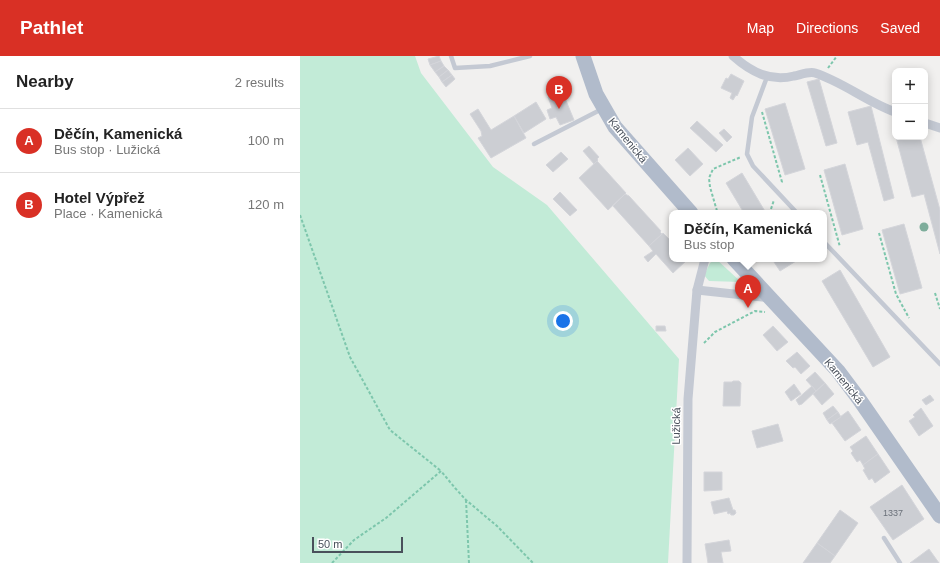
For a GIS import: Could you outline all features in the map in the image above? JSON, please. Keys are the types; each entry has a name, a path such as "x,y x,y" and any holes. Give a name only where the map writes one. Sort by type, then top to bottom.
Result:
{"main road":[{"name":"Kamenická","path":"583,56 596,94 615,127 688,210"},
{"name":"Kamenická","path":"736,262 769,306 838,372 859,399 940,516"}],"street":[{"path":"733,56 743,65 767,77 784,78 813,72 831,79 892,111"},
{"path":"928,124 940,128"},
{"name":"Lužická","path":"687,563 688,399 697,290 704,262"},
{"path":"697,290 769,306"}],"lane":[{"path":"451,56 455,68 490,66 530,56"},
{"path":"767,77 752,117 748,154 753,166 794,210"},
{"path":"534,144 604,108"},
{"path":"827,245 940,364"},
{"path":"884,538 900,563"}],"path":[{"path":"823,76 837,56"},
{"path":"759,99 782,182 777,191 771,209"},
{"path":"717,210 709,178 713,169 748,154"},
{"path":"820,174 840,246 837,256"},
{"path":"300,215 350,357 390,430 441,471 466,500 497,526 533,563"},
{"path":"879,233 896,294 912,324 908,331"},
{"path":"935,293 940,309"},
{"path":"700,346 715,332 755,310 769,306"},
{"path":"332,563 354,540 386,518 441,471"},
{"path":"466,500 469,563"}],"green space":[{"path":"300,56 415,56 421,73 493,167 547,205 679,359 668,563 300,563"},
{"path":"719,262 741,282 709,281 704,275 710,263"}],"building":[{"path":"439,56 441,61 430,65 428,59"},
{"path":"441,61 444,66 435,72 430,65"},
{"path":"444,66 448,70 439,77 435,72"},
{"path":"448,70 452,75 442,82 439,77"},
{"path":"731,74 744,81 737,96 736,95 733,100 730,98 732,93 721,88 726,78 728,79"},
{"path":"452,75 455,79 446,87 442,82"},
{"path":"819,79 837,143 826,146 807,82"},
{"path":"562,91 574,120 560,125 556,117 550,119 547,110 552,108 548,97"},
{"path":"536,102 546,119 524,133 514,116"},
{"path":"785,103 805,169 785,175 765,109"},
{"path":"871,106 894,198 884,201 868,142 857,145 848,112"},
{"path":"478,109 491,130 514,116 526,138 491,158 478,138 482,136 481,131 470,114"},
{"path":"697,121 723,145 716,152 690,128"},
{"path":"724,129 732,137 727,142 719,133"},
{"path":"897,140 921,140 940,210 940,254 924,194 912,197"},
{"path":"589,146 599,157 594,164 583,151"},
{"path":"688,148 703,164 690,176 675,160"},
{"path":"561,152 568,159 553,172 546,165"},
{"path":"597,161 626,193 608,210 579,178"},
{"path":"845,164 863,229 842,235 824,170"},
{"path":"742,173 764,210 742,210 726,183"},
{"path":"560,192 577,210 570,216 553,199"},
{"path":"625,194 629,196 661,231 660,232 662,234 649,246 613,206"},
{"path":"904,224 922,288 900,294 882,230"},
{"path":"663,233 669,239 669,262 685,262 673,273 656,254 648,262 644,257 653,251 649,246"},
{"path":"774,262 794,262 780,271"},
{"path":"840,270 890,357 873,367 822,281"},
{"path":"656,326 665,326 666,331 656,331"},
{"path":"773,326 788,342 777,351 763,335"},
{"path":"797,352 810,366 801,374 795,367 793,368 786,361"},
{"path":"815,372 825,383 816,391 806,380"},
{"path":"739,381 741,383 740,406 723,406 724,382"},
{"path":"825,383 834,394 822,405 813,394"},
{"path":"794,384 801,394 791,401 785,392"},
{"path":"812,386 816,391 799,405 796,400"},
{"path":"930,395 934,400 926,405 922,400"},
{"path":"833,406 838,412 827,420 823,413"},
{"path":"921,408 933,426 919,436 909,421 915,417 913,415"},
{"path":"848,411 861,430 845,441 832,423"},
{"path":"838,412 841,417 830,424 827,420"},
{"path":"778,424 783,441 757,448 752,431"},
{"path":"866,436 878,454 863,465 860,460 857,462 851,453 853,451 850,447"},
{"path":"878,454 890,472 875,483 872,478 869,480 863,470 865,469 863,465"},
{"path":"704,472 722,472 722,490 704,491"},
{"path":"902,485 924,519 893,540 870,507"},
{"path":"729,498 733,510 735,510 736,513 731,515 730,513 728,514 727,511 714,514 711,502"},
{"path":"840,510 858,523 835,556 817,543"},
{"path":"729,540 731,551 721,552 723,563 708,563 705,544"},
{"path":"817,543 835,556 830,563 803,563"},
{"path":"929,549 939,563 910,563"}],"place":[{"name":"Hotel Výpřež","path":"559,109"},
{"name":"Děčín, Kamenická","path":"748,308"}]}
